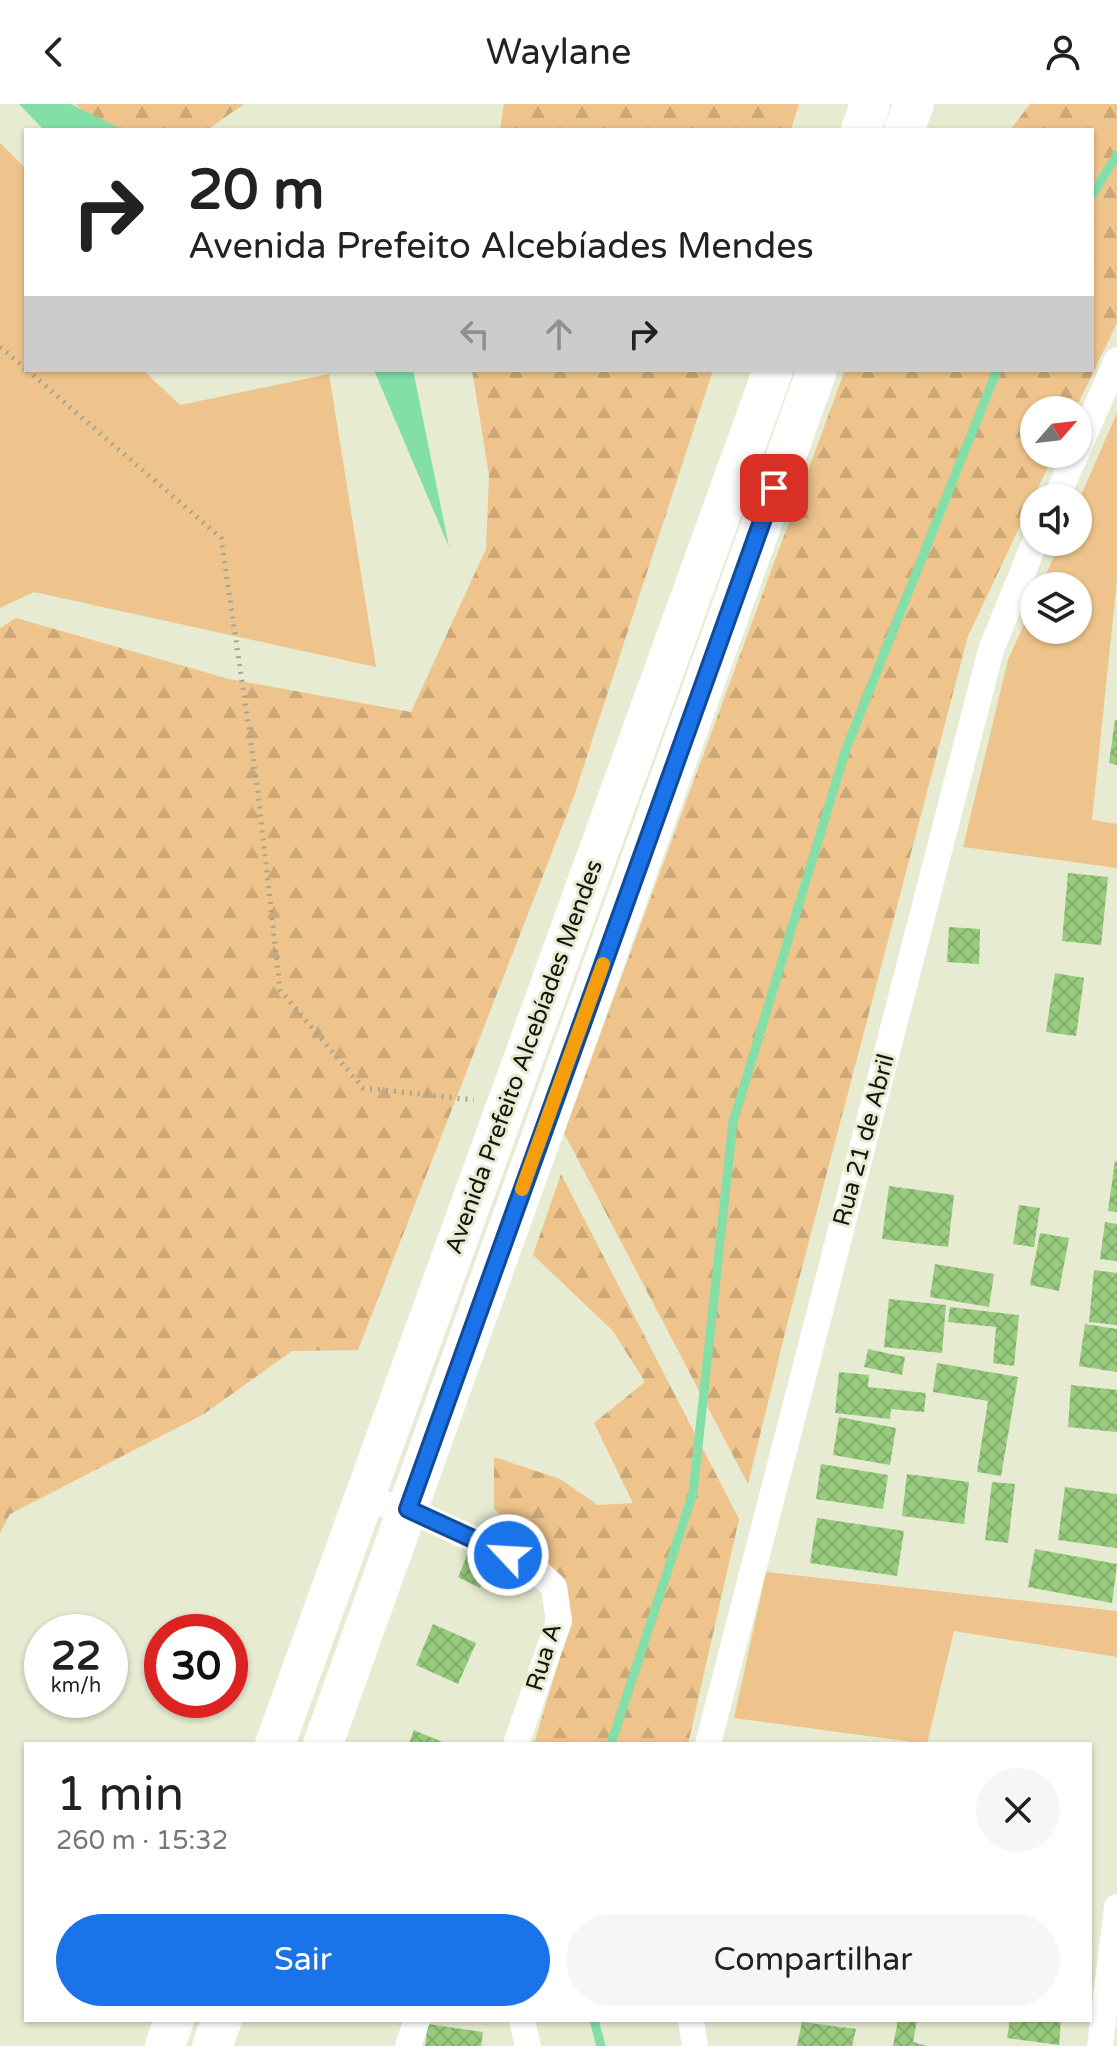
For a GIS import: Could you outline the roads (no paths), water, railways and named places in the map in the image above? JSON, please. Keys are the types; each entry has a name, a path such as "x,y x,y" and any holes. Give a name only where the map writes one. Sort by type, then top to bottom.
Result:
{"main road":[{"path":"862,128 870,104"},
{"path":"905,128 914,104"},
{"name":"Avenida Prefeito Alcebíades Mendes","path":"276,1742 772,372"},
{"name":"Avenida Prefeito Alcebíades Mendes","path":"324,1742 816,372"},
{"path":"165,2046 173,2022"},
{"path":"212,2046 221,2022"}],"street":[{"path":"1092,418 1117,360"},
{"name":"Rua 21 de Abril","path":"709,1742 991,650 1029,556"},
{"name":"Rua A","path":"364,1500 408,1509 533,1567 554,1587 559,1621 517,1742"},
{"path":"1100,2046 1117,1907"},
{"path":"408,2046 416,2022"},
{"path":"522,2022 528,2046"},
{"path":"691,2022 695,2046"}],"waterway":[{"path":"1094,192 1117,155"},
{"path":"612,1742 693,1493 733,1122 846,749 996,372"},
{"path":"595,2022 601,2046"}]}
